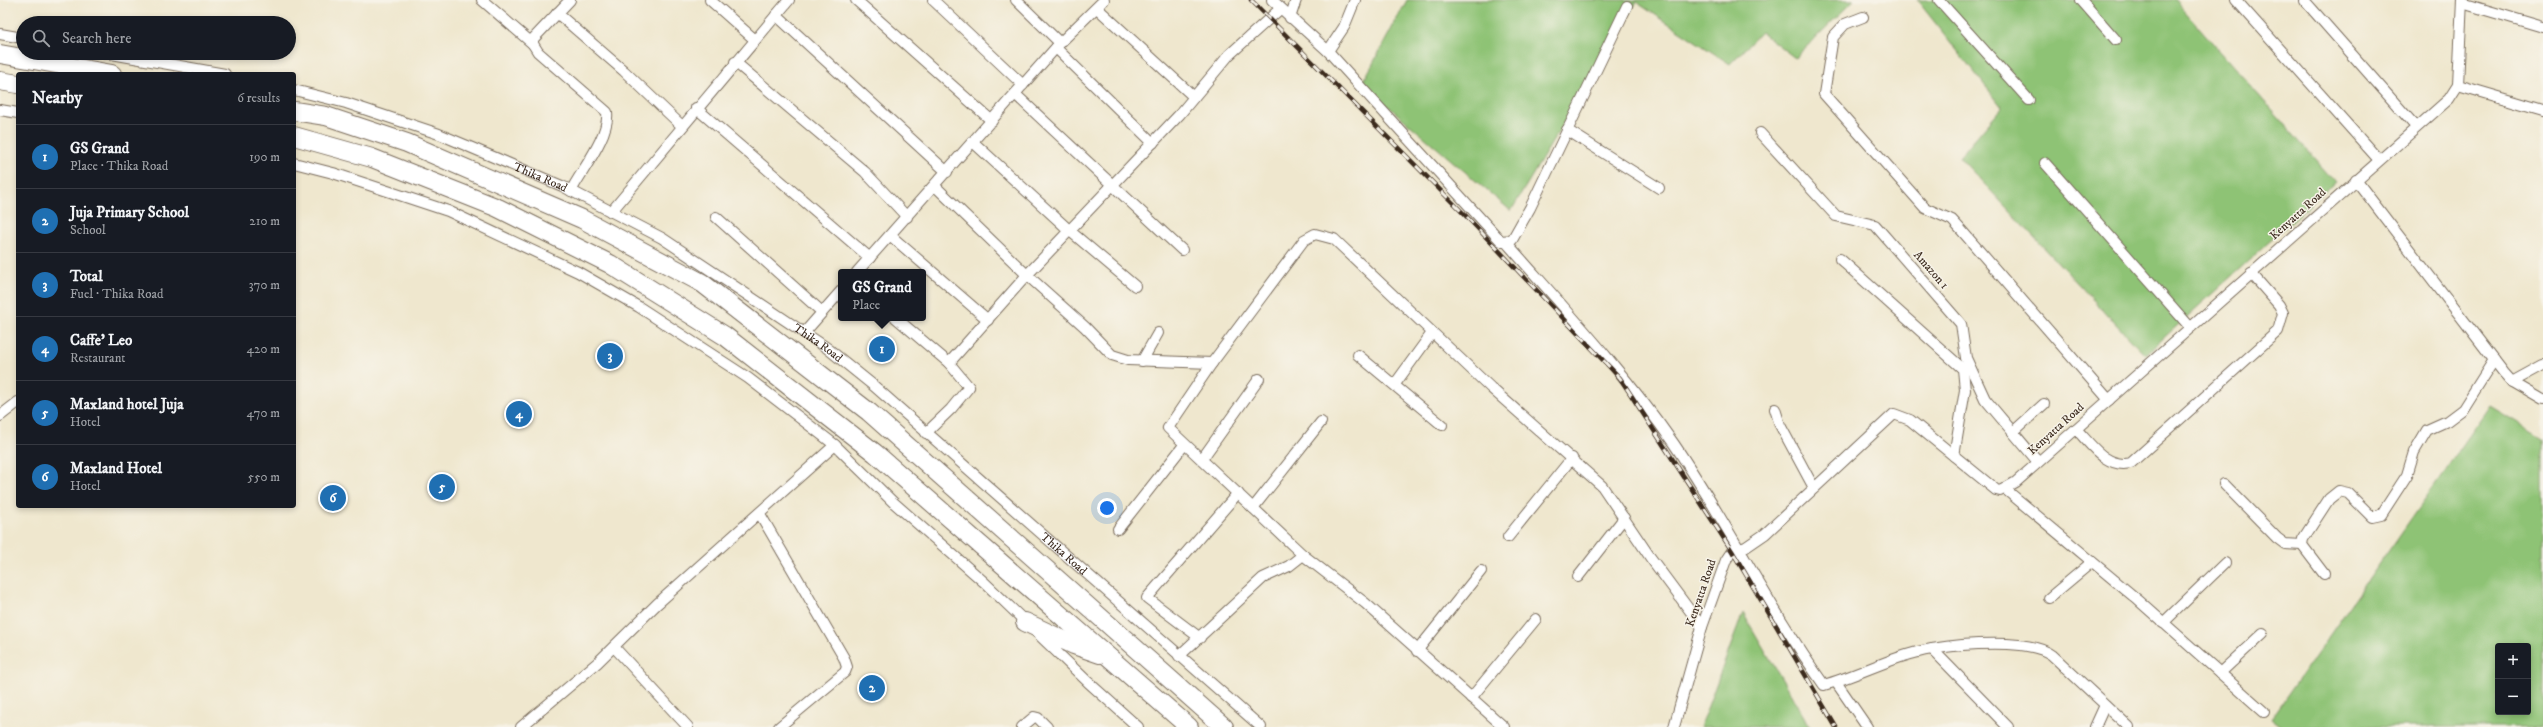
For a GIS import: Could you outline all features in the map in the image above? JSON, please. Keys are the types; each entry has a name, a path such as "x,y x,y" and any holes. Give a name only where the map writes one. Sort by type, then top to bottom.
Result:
{"highway":[{"path":"0,42 16,45"},
{"path":"0,54 16,57"},
{"path":"34,60 101,72"},
{"path":"0,81 16,84"},
{"name":"Thika Road","path":"296,111 326,116 407,143 582,219 702,283 869,412 1224,727"},
{"path":"296,137 372,158 498,208 610,264 725,336 875,453 1189,727"},
{"path":"1025,622 1074,645 1108,657"}],"street":[{"path":"482,0 533,44 538,52 607,112 607,121 603,135 571,191"},
{"path":"533,44 533,39 570,0"},
{"path":"710,0 754,39"},
{"path":"611,212 696,108 789,0"},
{"path":"856,0 992,121"},
{"path":"933,0 1023,86"},
{"path":"1016,0 1058,46 1153,143"},
{"path":"861,269 1058,46 1104,0"},
{"path":"1272,0 1280,9 1328,51 1501,241 1506,242 1632,385 1675,446 1738,550 1824,685 1932,649 1994,644 2022,644 2038,647 2052,655 2129,727"},
{"path":"1290,18 1296,0"},
{"path":"1328,51 1344,27 1355,0"},
{"path":"1939,0 2029,100"},
{"path":"2081,0 2116,40"},
{"path":"2236,0 2379,160"},
{"path":"2304,0 2416,127"},
{"path":"2543,27 2462,2 2458,85 2543,110"},
{"path":"1506,242 1512,240 1516,234 1627,6"},
{"path":"1097,8 1194,97"},
{"path":"949,363 1027,275 1153,143 1230,55 1280,9"},
{"path":"557,13 624,71 682,126"},
{"path":"776,15 947,172"},
{"path":"1863,17 1845,24 1833,37 1824,94 1925,208 1952,220 2109,400"},
{"path":"0,34 16,37"},
{"path":"146,60 214,72"},
{"path":"735,62 864,172 908,217"},
{"name":"Kenyatta Road","path":"1674,727 1702,627 1726,560 1732,551 1738,550 1765,534 1894,414 1910,420 1996,490 2005,489 2076,429 2449,99 2458,85"},
{"name":"Thika Road","path":"296,90 346,103 440,134 571,191 662,238 804,333 874,386 1261,727"},
{"path":"1016,94 1182,250"},
{"path":"696,108 870,258"},
{"path":"0,110 16,113"},
{"path":"1567,130 1658,188"},
{"name":"Amazon 1","path":"1760,133 1836,216 1875,225 1961,324 1966,358 1985,399 2038,462"},
{"path":"973,142 1070,231 1135,286"},
{"path":"2044,163 2190,327"},
{"path":"296,164 333,173 448,211 578,272 639,307 748,378 835,445 893,502 984,582 1135,726"},
{"path":"2356,180 2512,382 2543,400"},
{"path":"935,186 1027,275 1086,327 1112,355 1122,360 1212,363"},
{"path":"716,217 822,312"},
{"path":"1504,727 1359,598 1303,554 1202,459 1184,445 1168,428 1212,363 1304,240 1315,234 1334,239 1432,333 1602,486 1702,627"},
{"path":"891,236 988,320"},
{"path":"1840,259 1963,370 1965,390 1954,456"},
{"path":"2076,429 2103,457 2111,462 2124,465 2131,464 2278,331 2283,313 2279,305 2251,273"},
{"path":"804,333 838,294"},
{"path":"900,321 949,363 969,387 951,409 926,433"},
{"path":"1142,361 1158,333"},
{"path":"1394,384 1432,333"},
{"path":"1358,355 1442,425"},
{"path":"2324,574 2302,546 2302,539 2335,493 2348,493 2372,517 2381,515 2408,475 2414,452 2427,430 2447,421 2463,409 2494,360"},
{"path":"2512,382 2543,366"},
{"path":"1202,459 1259,379"},
{"path":"0,416 16,404"},
{"path":"2013,432 2044,404"},
{"path":"1775,409 1780,425 1814,488"},
{"path":"1253,508 1321,422"},
{"path":"521,727 614,647 657,604 760,514 835,445"},
{"path":"1118,529 1184,445"},
{"path":"1508,537 1572,458"},
{"path":"2224,484 2277,538 2285,544 2302,546"},
{"path":"2005,489 2163,623 2264,712"},
{"path":"1200,638 1147,598 1238,493"},
{"path":"760,514 844,658 847,667 844,672 779,727"},
{"path":"1578,577 1624,518"},
{"path":"1179,656 1263,578 1289,566 1303,554"},
{"path":"2049,598 2092,562"},
{"path":"2163,623 2225,563"},
{"path":"1417,650 1481,571"},
{"path":"1471,698 1536,619"},
{"path":"2220,673 2263,633"},
{"path":"614,647 688,727"},
{"path":"1932,649 2008,727"},
{"path":"1836,682 1867,727"},
{"path":"2095,727 2105,705"},
{"path":"1022,727 1034,717 1038,718 1047,727"}],"green space":[{"path":"1407,0 1854,0 1795,58 1761,32 1730,64 1636,2 1511,211 1362,84"},
{"path":"1917,0 2175,0 2335,182 2145,355 1959,157 2002,107"},
{"path":"2490,406 2543,438 2543,727 2282,727 2271,719"},
{"path":"1743,613 1810,727 1700,727"}],"railway":[{"path":"1251,0 1465,215 1620,378 1732,551 1836,727"}],"place":[{"name":"GS Grand","path":"882,349"},
{"name":"Total","path":"610,356"},
{"name":"Caffe' Leo","path":"519,414"},
{"name":"Maxland hotel Juja","path":"442,487"},
{"name":"Maxland Hotel","path":"333,498"},
{"name":"Juja Primary School","path":"872,688"}]}
